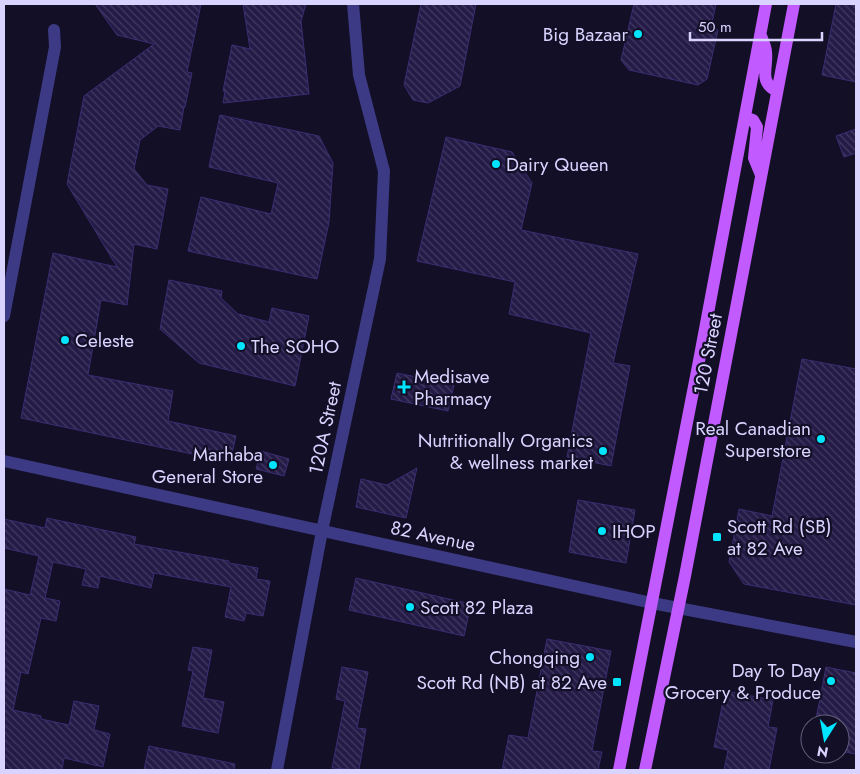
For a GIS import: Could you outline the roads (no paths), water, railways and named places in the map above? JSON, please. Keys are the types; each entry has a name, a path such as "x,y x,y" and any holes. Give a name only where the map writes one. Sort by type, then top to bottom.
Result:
{"main road":[{"name":"120 Street","path":"619,770 703,342 766,4"},
{"name":"120 Street","path":"645,770 794,4"},
{"path":"760,34 766,52 766,80 770,88 777,91"},
{"path":"745,117 754,120 757,127 754,158 761,175"}],"street":[{"name":"120A Street","path":"277,770 322,531 380,259 384,171 359,75 353,4"},
{"path":"4,316 56,47 54,30"},
{"name":"82 Avenue","path":"4,461 652,603 856,642"}],"place":[{"name":"Big Bazaar","path":"638,34"},
{"name":"Dairy Queen","path":"496,164"},
{"name":"Celeste","path":"65,340"},
{"name":"The SOHO","path":"241,346"},
{"name":"Medisave Pharmacy","path":"404,387"},
{"name":"Real Canadian Superstore","path":"821,439"},
{"name":"Nutritionally Organics & wellness market","path":"603,451"},
{"name":"Marhaba General Store","path":"273,465"},
{"name":"IHOP","path":"602,531"},
{"name":"Scott Rd (SB) at 82 Ave","path":"717,537"},
{"name":"Scott 82 Plaza","path":"410,607"},
{"name":"Chongqing","path":"590,657"},
{"name":"Day To Day Grocery & Produce","path":"831,681"},
{"name":"Scott Rd (NB) at 82 Ave","path":"617,682"}]}
